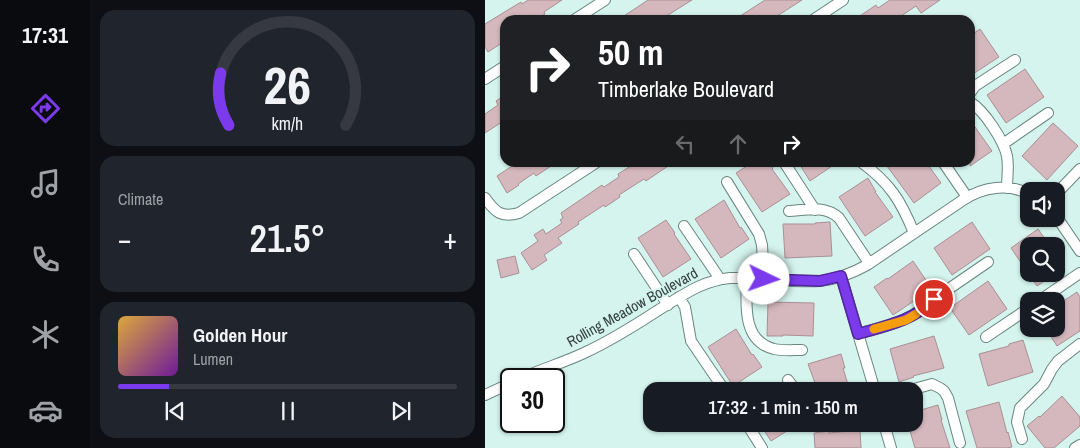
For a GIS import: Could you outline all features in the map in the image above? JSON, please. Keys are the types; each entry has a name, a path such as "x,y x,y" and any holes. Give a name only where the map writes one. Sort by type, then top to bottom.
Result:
{"street":[{"path":"582,15 605,0"},
{"path":"820,15 843,0"},
{"path":"975,86 1015,60"},
{"path":"485,79 500,69"},
{"path":"975,105 983,112 1003,144 1008,159 1007,188 1020,191"},
{"path":"1003,144 1048,113"},
{"path":"485,198 496,212 503,215 519,213 589,167"},
{"path":"787,167 815,210"},
{"path":"867,167 884,181 894,193 903,207 914,233"},
{"path":"946,167 967,197"},
{"path":"1065,185 1080,169"},
{"path":"727,182 759,234 762,245 764,279"},
{"name":"Rolling Meadow Boulevard","path":"547,368 584,353 618,335 697,286 720,279 747,278 820,281 853,272 967,197 986,189 1007,188"},
{"path":"789,210 827,210 833,212 869,263"},
{"path":"684,226 720,279"},
{"path":"1064,227 1080,250"},
{"path":"634,254 668,305"},
{"path":"858,334 906,320 988,262"},
{"path":"1052,292 1080,273"},
{"path":"841,276 872,382"},
{"path":"747,278 747,319 755,335 764,345 773,348 802,350"},
{"path":"679,297 685,307 691,340 719,382"},
{"path":"986,337 1020,314"},
{"path":"1022,439 1017,420 1020,408 1044,384 1058,360 1080,344"},
{"path":"923,387 932,384 944,391 948,398 960,444"},
{"path":"485,395 500,388"},
{"path":"752,432 762,448"},
{"path":"886,432 891,448"},
{"path":"1075,448 1080,445"}],"building":[{"path":"528,0 562,0 544,12 543,15 500,15 500,44 488,52 485,47 485,24 521,2 522,4"},
{"path":"648,0 692,0 668,15 626,15"},
{"path":"765,0 802,0 779,15 742,15"},
{"path":"890,0 940,0 921,13 916,6 902,15 861,15 876,5 878,8"},
{"path":"980,29 999,57 975,73 975,32"},
{"path":"1025,69 1044,97 1006,123 987,95"},
{"path":"500,98 500,123 485,133 485,114 498,105 496,101"},
{"path":"1053,123 1078,146 1047,180 1022,156"},
{"path":"975,127 992,151 975,163"},
{"path":"510,167 550,167 536,176 534,173 507,193 497,176"},
{"path":"629,167 667,167 646,181 644,179 619,195 620,197 605,207 604,205 578,222 579,224 558,238 562,243 544,255 547,260 532,270 521,253 538,241 534,235 543,229 546,234 562,223 560,220 563,218 561,213 602,185 604,187 619,177 618,174"},
{"path":"745,167 772,167 772,169 790,194 762,212 736,173"},
{"path":"801,167 831,167 810,181"},
{"path":"888,167 930,167 941,183 914,203"},
{"path":"868,178 875,192 893,217 865,236 839,197"},
{"path":"724,200 740,228 749,239 721,258 695,219"},
{"path":"666,220 691,259 663,277 638,238"},
{"path":"830,222 832,256 785,258 783,224"},
{"path":"972,222 990,249 952,275 934,248"},
{"path":"1038,229 1044,237 1027,237"},
{"path":"1020,242 1020,261 1011,248"},
{"path":"515,256 519,273 501,278 497,260"},
{"path":"913,261 932,289 893,315 874,287"},
{"path":"988,281 1007,309 969,335 950,308"},
{"path":"1034,282 1043,282 1037,286"},
{"path":"1077,292 1080,297 1080,331 1057,346 1051,337 1065,337 1065,300"},
{"path":"768,302 814,303 813,336 767,336"},
{"path":"736,329 762,367 739,382 730,382 708,347"},
{"path":"934,336 944,368 913,376 899,382 890,349"},
{"path":"1023,340 1033,372 988,386 979,354"},
{"path":"841,354 847,382 815,382 808,364"},
{"path":"1062,396 1080,417 1080,426 1054,448 1045,448 1027,426 1040,417"},
{"path":"999,402 1012,447 977,448 966,411"},
{"path":"938,405 950,448 915,448 910,432 923,432 923,409"},
{"path":"765,432 785,432 771,441"},
{"path":"860,432 861,448 815,448 814,433"}],"slow traffic":[{"path":"874,329 906,320 916,314"}],"route":[{"path":"764,279 820,281 841,276 858,334 906,320 934,299"}]}
